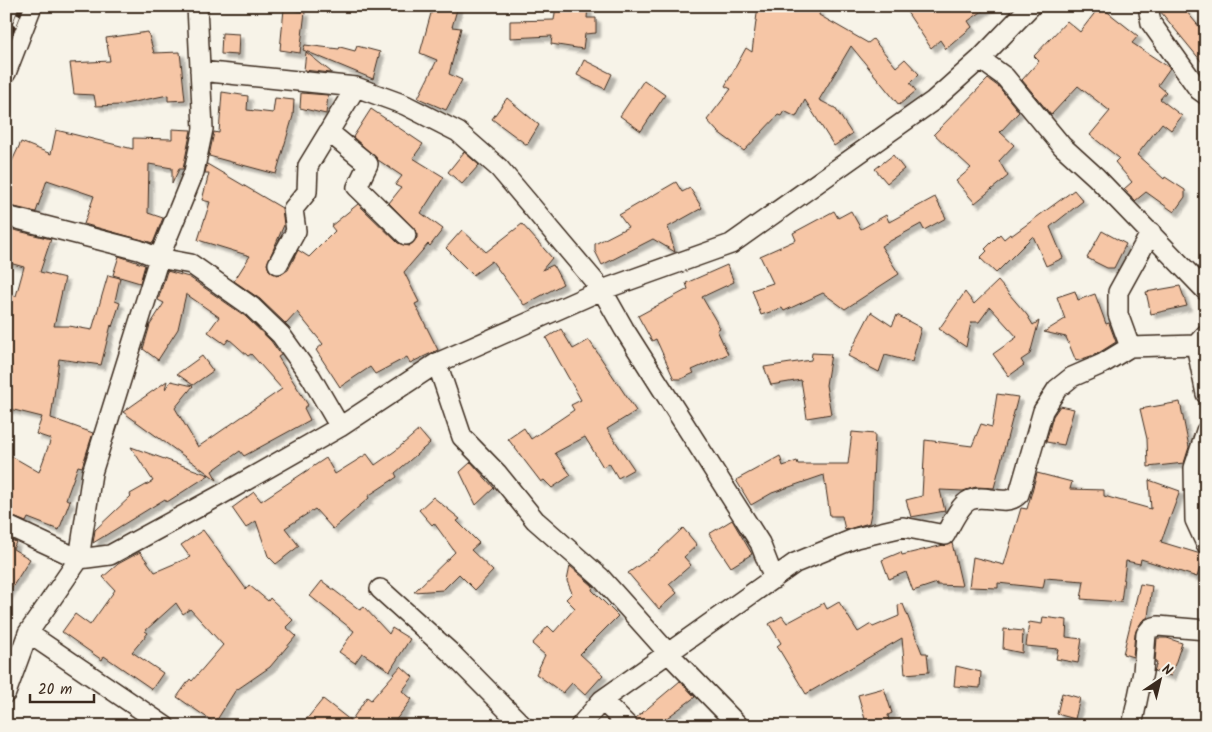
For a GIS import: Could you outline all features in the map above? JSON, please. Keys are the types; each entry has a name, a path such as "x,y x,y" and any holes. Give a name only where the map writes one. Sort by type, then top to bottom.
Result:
{"street":[{"path":"6,73 32,6"},
{"path":"6,693 28,633 79,559 92,473 160,258 194,172 203,129 197,6"},
{"path":"6,525 79,559 110,555 340,427 437,363 602,290 731,244 933,101 980,59 1031,6"},
{"path":"1148,6 1151,23 1199,90 1206,95"},
{"path":"980,59 1005,77 1062,146 1151,232 1206,291"},
{"path":"200,71 356,87 405,104 458,132 498,168 602,290 624,329 760,543 774,579"},
{"path":"278,264 296,231 293,209 307,192 308,166 356,87"},
{"path":"329,132 368,164 357,187 406,235"},
{"path":"6,216 139,250 160,258 191,264 252,307 281,335 311,377 340,427"},
{"path":"1130,347 1118,314 1118,292 1151,232"},
{"path":"580,726 602,700 795,563 856,538 903,527 945,535 965,504 970,500 980,498 1010,500 1015,498 1019,494 1043,411 1057,389 1072,377 1102,364 1130,347 1201,340 1206,394"},
{"path":"437,363 462,437 497,473 535,520 601,578 669,654 740,726"},
{"path":"1206,431 1194,468 1195,520 1206,544"},
{"path":"380,589 451,653 523,726"},
{"path":"1132,726 1143,672 1146,634 1151,628 1158,626 1206,630"},
{"path":"28,633 165,726"},
{"path":"602,700 628,726"}],"building":[{"path":"433,6 458,6 452,27 461,28 449,74 462,80 446,110 418,98 437,60 420,53"},
{"path":"556,6 588,6 587,18 596,18 596,33 585,34 583,49 551,44 552,36 510,38 510,21 554,20"},
{"path":"758,6 799,6 820,11 819,15 868,43 873,39 896,67 905,59 919,74 910,83 916,91 899,105 851,46 819,100 835,108 852,134 834,146 805,100 796,117 784,111 744,151 718,132 707,120 731,89 725,86 746,48 752,52"},
{"path":"903,6 990,6 968,21 972,27 946,49 940,40 931,48"},
{"path":"1100,6 1138,36 1132,43 1170,68 1158,85 1166,92 1160,99 1182,116 1171,130 1162,123 1137,155 1164,179 1165,177 1185,190 1185,197 1174,212 1146,192 1135,201 1124,189 1132,182 1115,162 1119,158 1090,135 1110,111 1078,86 1051,115 1022,80 1039,61 1034,56 1067,21 1080,32"},
{"path":"1159,6 1182,6 1206,35 1206,67 1160,11"},
{"path":"284,9 305,12 300,53 280,50"},
{"path":"148,32 154,53 180,52 185,100 168,101 168,95 120,105 96,106 94,95 74,94 70,63 110,61 106,38"},
{"path":"222,33 239,34 238,55 221,54"},
{"path":"305,45 339,49 340,47 355,51 357,46 380,52 373,79 303,50"},
{"path":"306,52 331,72 331,73 304,70"},
{"path":"584,60 612,74 605,89 577,75"},
{"path":"988,79 999,87 1019,112 1000,132 1014,145 999,161 1008,176 975,203 956,181 971,168 934,134"},
{"path":"644,80 665,95 641,131 620,116"},
{"path":"222,92 248,96 247,110 273,113 275,98 294,100 293,116 276,174 209,156 214,132 219,133"},
{"path":"301,93 328,95 326,114 300,108"},
{"path":"507,98 539,125 527,145 492,119"},
{"path":"371,109 423,144 413,158 444,177 421,213 443,229 430,246 428,244 404,272 419,302 415,304 438,350 410,363 407,357 375,374 370,367 340,387 316,350 323,344 297,312 286,324 260,299 234,281 250,256 198,240 210,202 202,200 209,173 205,173 207,164 282,208 284,225 267,264 269,270 278,275 288,270 298,250 309,257 335,231 331,226 358,204 398,243 409,246 417,238 417,232 389,203 401,188 395,185 402,176 378,160 353,137"},
{"path":"172,129 191,130 183,169 179,169 172,184 172,168 149,164 148,213 163,218 153,243 84,224 94,196 47,180 36,212 6,205 6,174 21,142 51,154 56,130 133,149 133,138 172,139"},
{"path":"464,152 479,165 462,184 448,172"},
{"path":"893,155 904,169 887,183 875,169"},
{"path":"676,182 682,192 690,188 702,208 668,227 675,252 653,239 602,265 595,251 595,244 628,227 619,215"},
{"path":"1074,190 1083,201 1050,227 1063,258 1046,266 1033,236 996,273 980,258 987,251 985,249 1000,234 1004,239 1010,234 1011,236"},
{"path":"935,197 946,218 924,230 921,224 881,246 899,274 845,309 823,293 784,311 782,308 761,315 752,290 773,283 760,256 796,240 793,233 834,211 838,218 851,211 861,229 886,215 889,222"},
{"path":"522,224 552,258 542,270 553,265 563,284 524,305 492,261 473,275 446,248 462,230 486,252"},
{"path":"6,228 51,239 40,272 65,278 54,326 69,326 92,330 108,275 120,278 115,301 120,303 112,327 111,325 101,365 59,359 51,418 93,433 82,467 78,466 66,499 70,501 59,530 28,518 26,522 6,514 6,453 39,472 51,439 36,434 42,417 6,408 6,294 16,296 24,267 6,262 9,246 6,245"},
{"path":"1102,231 1126,244 1114,268 1107,268 1087,258"},
{"path":"119,256 145,265 140,283 113,275"},
{"path":"727,265 734,282 702,297 720,328 717,330 728,354 692,370 694,373 681,379 674,379 656,339 652,341 638,316 688,289 686,283"},
{"path":"167,271 189,277 245,316 271,341 281,355 278,357 308,405 304,408 310,420 244,456 240,451 212,471 217,480 123,412 167,381 165,389 171,381 193,386 175,408 198,447 282,389 251,354 248,356 229,339 225,344 208,332 219,317 186,294 178,329 158,360 143,349 150,325 164,303 158,300"},
{"path":"998,281 1027,315 1033,325 1039,321 1030,354 1021,360 1024,365 1009,376 993,354 1017,337 990,307 979,322 971,322 966,347 939,329 965,292 974,304"},
{"path":"1180,286 1187,306 1151,314 1146,292"},
{"path":"1075,291 1078,300 1095,294 1106,324 1109,323 1116,342 1097,354 1076,361 1066,337 1044,332 1065,319 1057,297"},
{"path":"871,312 892,326 897,315 921,328 912,362 885,355 879,372 848,356"},
{"path":"561,329 573,349 589,340 636,411 607,429 634,469 618,478 609,463 603,467 585,437 555,453 571,475 552,488 544,480 541,482 508,439 524,428 531,439 574,410 571,405 581,400 546,338"},
{"path":"812,353 831,354 826,385 831,414 807,418 801,380 771,385 764,367 811,360"},
{"path":"202,356 213,371 193,385 177,374"},
{"path":"997,394 1018,397 994,488 976,487 963,491 940,490 945,511 911,517 906,500 922,496 925,440 972,446 981,424 992,427"},
{"path":"1180,402 1189,447 1184,463 1148,467 1147,439 1140,409"},
{"path":"1060,406 1074,409 1064,445 1046,442 1053,416"},
{"path":"419,430 430,443 395,473 397,477 368,496 369,498 333,529 315,509 285,528 299,546 276,564 268,556 256,521 246,528 232,508 254,492 261,501 326,458 335,474 367,454 375,465"},
{"path":"852,432 875,434 872,508 869,523 845,530 842,516 830,516 824,475 772,493 751,505 736,480 780,456 783,466 797,461 798,464 848,464"},
{"path":"131,447 209,475 167,502 165,499 93,543 95,530 131,496 130,494 153,481"},
{"path":"471,462 494,488 476,505 460,472"},
{"path":"1037,473 1072,482 1070,489 1104,490 1104,496 1151,509 1149,480 1180,491 1161,542 1204,555 1197,577 1141,559 1140,564 1126,561 1121,602 1081,599 1084,581 1045,578 1043,588 998,583 998,588 969,587 973,557 1004,565 1021,508 1027,509"},
{"path":"433,497 460,519 457,521 479,543 471,550 493,571 475,590 459,574 443,590 414,592 455,552 434,523 432,525 419,510"},
{"path":"732,520 752,554 731,567 709,534"},
{"path":"683,528 697,545 684,557 691,565 669,584 677,593 659,609 628,573 658,552"},
{"path":"203,530 246,589 249,585 268,601 270,598 293,620 286,627 296,636 270,667 235,691 215,723 177,697 190,679 192,681 223,645 190,609 183,614 176,603 145,631 148,633 132,652 163,673 152,689 104,656 102,660 62,632 75,614 90,625 115,590 103,577 118,564 140,552 155,572 190,557 181,545"},
{"path":"6,538 16,542 13,549 30,559 6,597"},
{"path":"952,543 962,586 937,585 937,583 913,591 906,572 889,579 882,560 901,552 902,555"},
{"path":"570,566 593,586 592,590 618,616 580,654 603,675 585,695 572,683 563,693 536,674 545,655 532,644 548,626 554,632 575,608 566,599 572,593 567,581"},
{"path":"322,581 360,610 364,607 389,634 392,628 410,639 390,671 362,653 355,663 339,652 354,631 310,596"},
{"path":"1140,584 1152,586 1148,617 1142,621 1135,633 1133,657 1123,654"},
{"path":"839,602 858,632 871,624 873,627 899,616 898,605 903,604 922,653 927,653 929,672 905,674 902,638 806,694 777,646 781,643 769,624 782,616 787,623 824,603 827,609"},
{"path":"1043,617 1067,620 1066,637 1082,639 1078,663 1056,659 1058,649 1026,646 1029,622 1042,624"},
{"path":"1004,629 1023,631 1022,653 1003,649"},
{"path":"1157,638 1167,638 1182,643 1171,676 1154,671 1157,663 1155,662"},
{"path":"401,666 413,677 402,691 412,699 391,726 301,726 323,699 351,721 367,697 371,700"},
{"path":"956,666 981,672 980,688 954,686"},
{"path":"680,681 695,697 656,726 639,726 636,718"},
{"path":"884,688 892,713 888,715 890,726 867,726 858,695"},
{"path":"1062,693 1080,698 1075,719 1057,714"}],"railway":[{"path":"6,46 22,6"}]}
